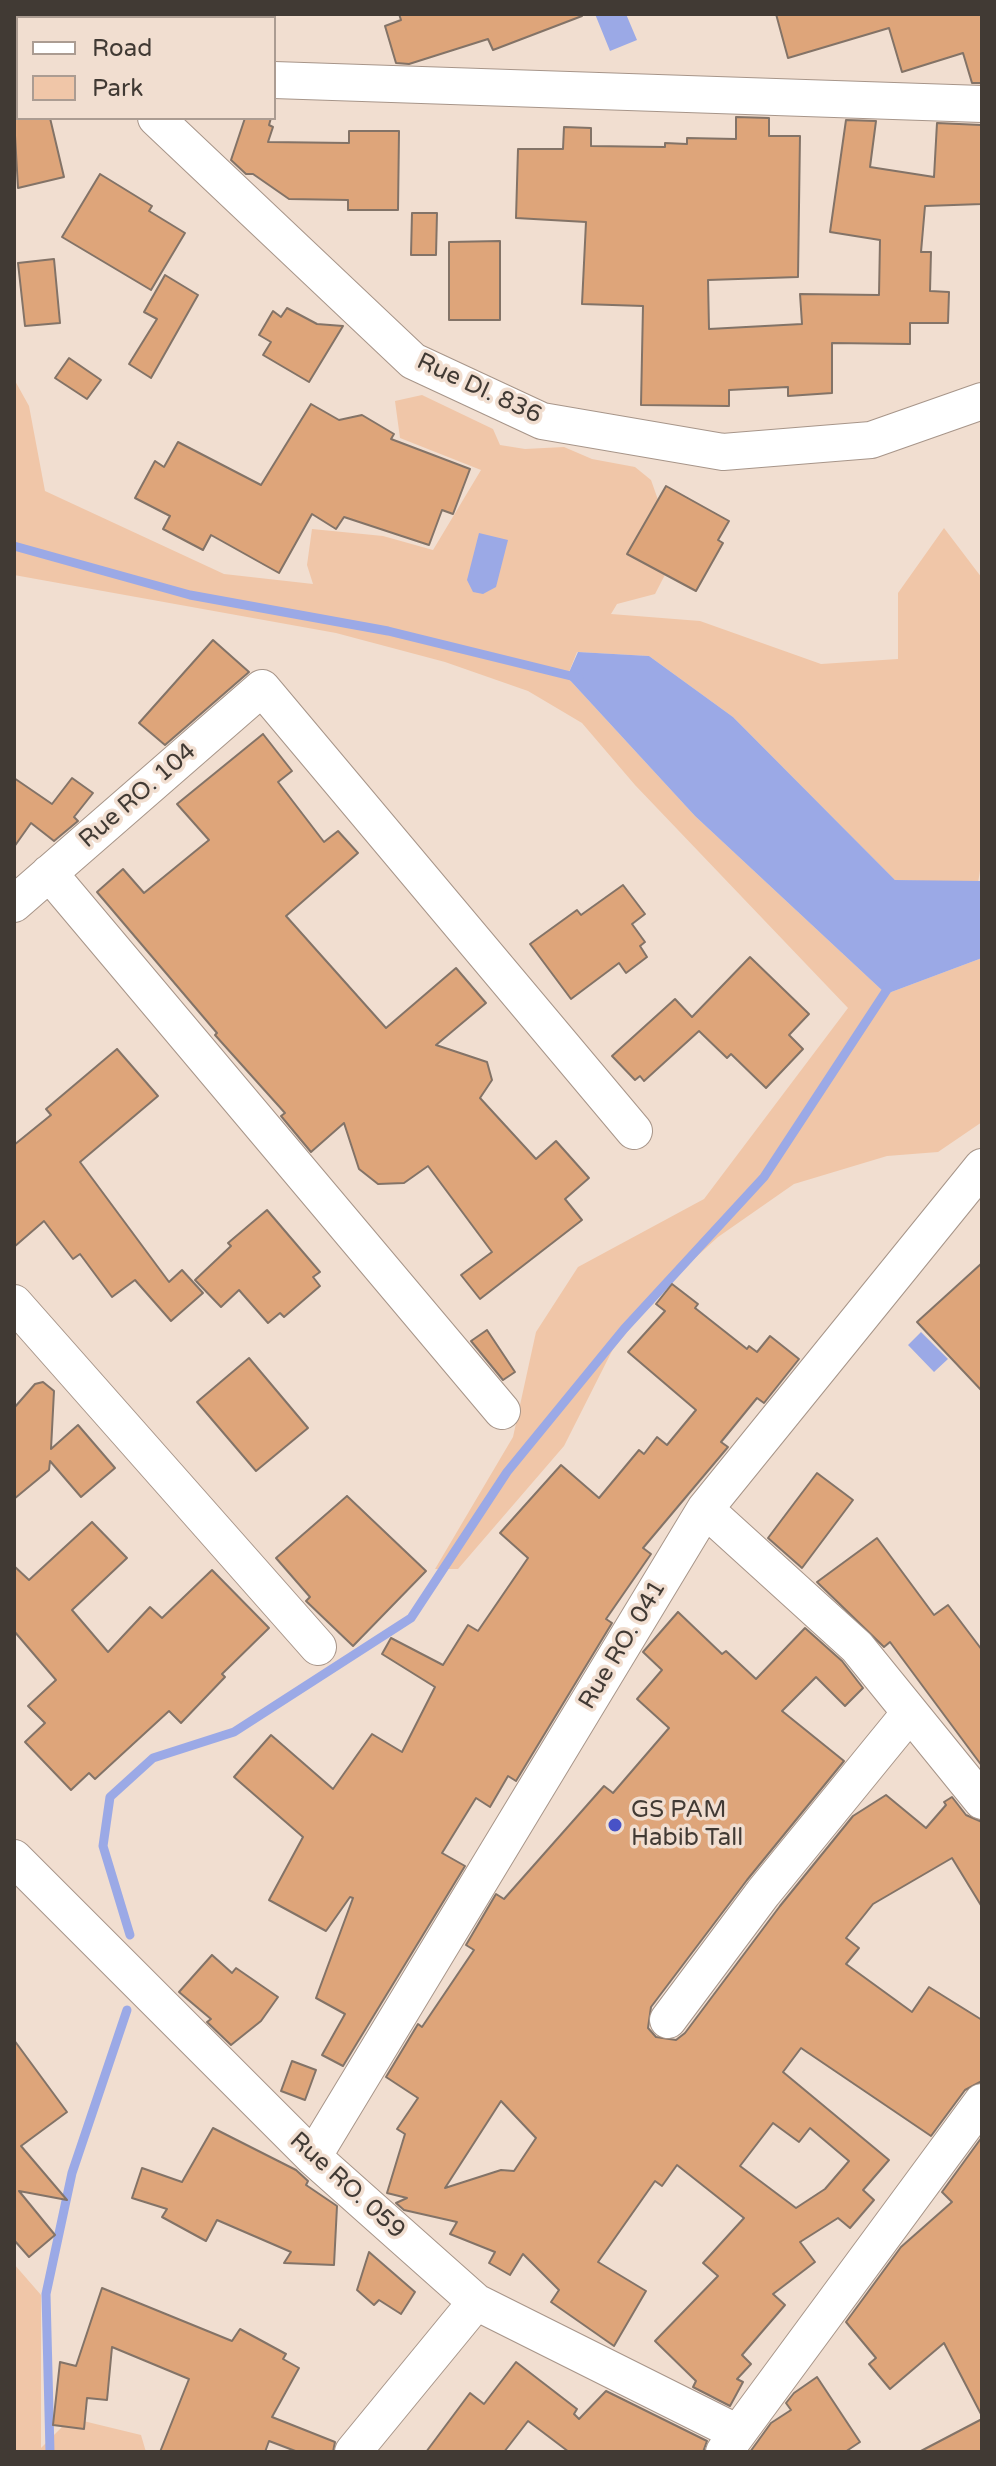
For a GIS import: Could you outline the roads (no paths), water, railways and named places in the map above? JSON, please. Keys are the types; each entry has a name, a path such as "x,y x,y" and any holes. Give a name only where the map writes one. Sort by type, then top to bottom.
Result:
{"street":[{"path":"276,80 982,104"},
{"name":"Rue DI. 836","path":"158,120 413,361 542,421 723,452 871,440 982,401"},
{"name":"Rue RO. 104","path":"14,904 262,688 634,1131"},
{"path":"49,873 502,1411"},
{"name":"Rue RO. 041","path":"313,2157 705,1509 982,1167"},
{"path":"14,1303 318,1647"},
{"path":"705,1509 857,1647 982,1801"},
{"path":"668,2020 763,1893 909,1714"},
{"name":"Rue RO. 059","path":"14,1858 313,2157 476,2302 731,2442"},
{"path":"731,2442 982,2102"},
{"path":"353,2452 476,2302"}],"water":[{"path":"595,14 626,14 637,40 610,51"},
{"path":"479,533 508,540 496,587 483,594 473,592 467,580"},
{"path":"578,652 649,656 733,717 895,880 982,881 982,958 886,994 695,816 567,677"},
{"path":"921,1332 948,1359 934,1372 908,1345"}],"waterway":[{"path":"14,546 190,595 388,631 579,678"},
{"path":"130,1935 103,1846 110,1797 153,1758 234,1732 411,1618 507,1472 624,1329 764,1177 890,985"},
{"path":"50,2452 46,2294 72,2173 127,2010"}],"place":[{"name":"GS PAM Habib Tall","path":"615,1825"}]}
